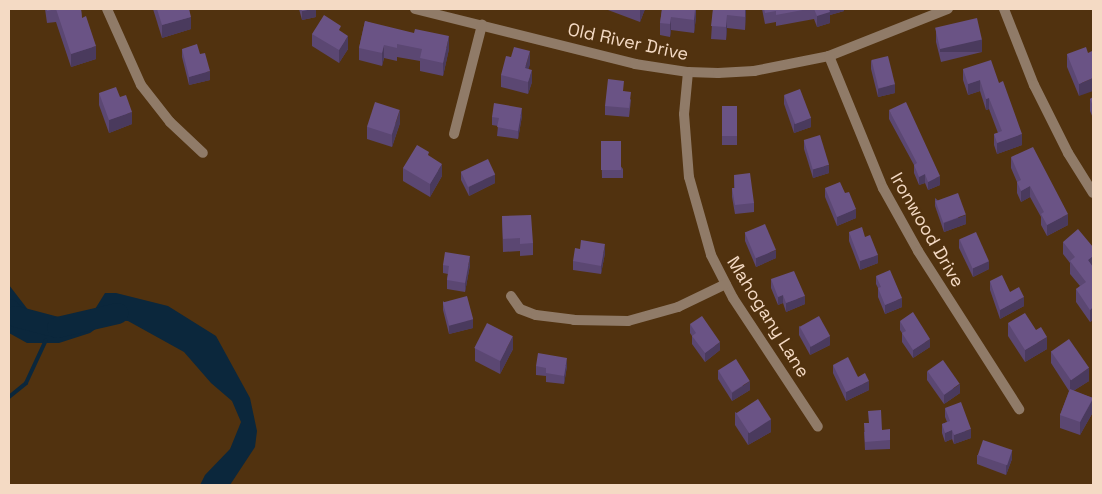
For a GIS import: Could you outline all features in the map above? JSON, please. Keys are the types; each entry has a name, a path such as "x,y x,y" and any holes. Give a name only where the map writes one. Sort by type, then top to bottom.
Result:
{"street":[{"path":"107,9 140,84 170,122 203,153"},
{"name":"Old River Drive","path":"415,9 635,64 688,72 754,71 829,56 948,9"},
{"path":"1004,9 1034,84 1068,153 1093,193"},
{"path":"454,134 482,25"},
{"name":"Ironwood Drive","path":"829,56 883,188 918,251 1019,409"},
{"name":"Mahogany Lane","path":"688,72 684,114 689,177 711,255 726,284 818,427"},
{"path":"510,296 520,309 536,315 574,320 628,321 678,308 726,284"}],"water":[{"path":"9,285 29,311 37,316 87,322 105,293 116,293 168,306 216,336 250,398 257,431 255,447 230,485 200,485 205,475 230,449 241,422 232,401 211,383 184,352 128,321 108,320 90,333 59,343 27,343 9,333"}],"building":[{"path":"56,9 81,9 82,18 86,16 96,46 71,54"},
{"path":"157,9 189,9 191,17 162,25"},
{"path":"662,9 695,9 694,20 671,17 670,24 660,23"},
{"path":"713,9 745,9 745,17 727,15 726,27 711,26"},
{"path":"764,9 808,9 776,15 776,11 765,13"},
{"path":"814,9 829,9 830,12 817,16"},
{"path":"324,15 341,26 339,30 348,36 339,50 312,34"},
{"path":"977,18 982,39 940,49 935,28"},
{"path":"365,21 414,33 415,29 449,36 443,63 420,58 422,49 397,44 397,48 384,45 382,53 359,48"},
{"path":"197,44 200,54 205,53 210,71 189,77 182,49"},
{"path":"514,47 530,51 525,68 532,70 528,82 501,75 506,56 511,57"},
{"path":"1086,47 1088,53 1092,51 1093,55 1093,78 1079,84 1067,54"},
{"path":"888,56 895,84 879,88 872,60"},
{"path":"991,60 999,83 1003,81 1022,134 997,143 994,134 1002,131 989,98 986,99 980,80 968,84 963,69"},
{"path":"608,79 624,81 623,91 631,92 629,108 605,106"},
{"path":"116,87 120,97 126,95 132,112 109,120 99,93"},
{"path":"800,89 811,118 795,124 784,95"},
{"path":"375,102 400,110 392,135 367,127"},
{"path":"906,102 940,176 928,182 925,174 919,177 914,165 917,163 889,110"},
{"path":"494,103 522,108 518,131 497,127 499,118 492,117"},
{"path":"722,106 737,106 737,136 722,136"},
{"path":"820,135 829,165 813,170 804,140"},
{"path":"601,141 621,141 621,170 601,170"},
{"path":"417,145 429,152 428,155 442,164 430,184 403,168"},
{"path":"1033,147 1068,214 1047,225 1041,214 1044,212 1030,186 1021,191 1017,182 1021,180 1011,157"},
{"path":"488,159 495,174 468,187 461,172"},
{"path":"750,173 754,203 735,205 732,188 735,188 734,175"},
{"path":"840,182 845,193 849,192 856,209 837,217 825,188"},
{"path":"958,193 966,215 943,223 935,201"},
{"path":"531,215 533,243 520,244 520,238 503,239 502,216"},
{"path":"765,224 776,250 756,258 745,233"},
{"path":"862,227 865,237 870,235 878,255 860,261 849,232"},
{"path":"1078,229 1093,247 1093,256 1088,260 1093,267 1093,307 1090,310 1076,289 1086,282 1070,261 1075,257 1063,242"},
{"path":"976,232 989,261 973,269 960,239"},
{"path":"581,240 605,244 601,266 573,261 575,248 580,249"},
{"path":"445,252 470,256 465,283 447,280 449,266 443,265"},
{"path":"890,270 902,298 885,305 878,288 881,287 876,276"},
{"path":"794,271 805,296 786,303 783,295 778,297 771,279"},
{"path":"1002,275 1010,292 1019,287 1024,297 1000,310 990,281"},
{"path":"467,296 473,319 449,326 443,302"},
{"path":"913,312 930,339 913,350 902,333 906,331 900,321"},
{"path":"1025,313 1036,330 1041,327 1047,337 1025,350 1008,323"},
{"path":"702,316 720,342 705,353 692,336 696,333 690,324"},
{"path":"819,316 830,336 811,347 800,327"},
{"path":"487,323 513,336 500,361 474,348"},
{"path":"1069,339 1089,368 1071,380 1051,352"},
{"path":"538,353 567,358 564,376 546,373 546,368 536,366"},
{"path":"848,357 858,377 865,373 869,381 846,392 833,365"},
{"path":"736,359 750,381 732,392 718,370"},
{"path":"943,360 960,384 944,395 927,371"},
{"path":"1070,389 1093,398 1080,422 1060,415"},
{"path":"758,399 771,419 749,433 736,413"},
{"path":"961,402 971,429 954,435 952,430 945,433 942,424 950,421 945,408"},
{"path":"881,410 882,430 890,429 890,440 865,442 864,423 869,423 868,411"},
{"path":"983,440 1012,450 1007,465 978,455"}],"waterway":[{"path":"9,309 15,316 57,327 117,313"},
{"path":"9,397 26,383 46,340"}]}
